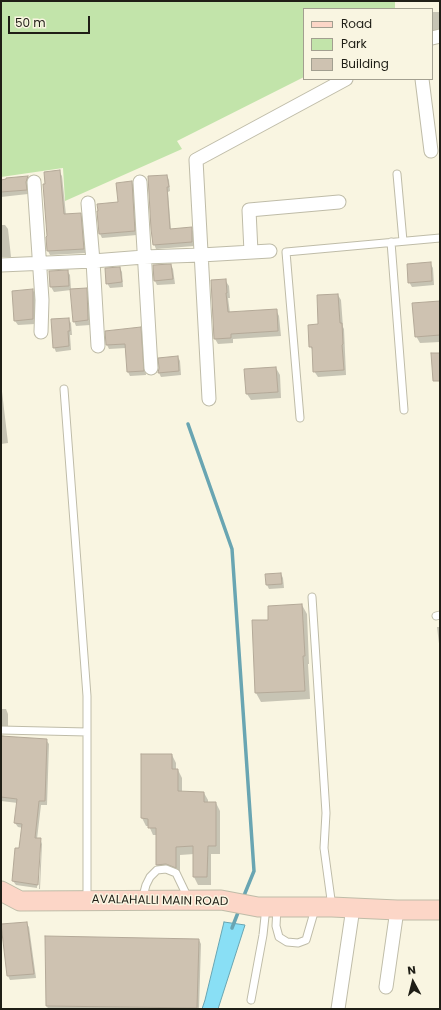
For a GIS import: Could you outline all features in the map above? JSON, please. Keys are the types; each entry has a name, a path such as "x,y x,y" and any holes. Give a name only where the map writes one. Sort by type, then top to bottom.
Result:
{"main road":[{"name":"AVALAHALLI MAIN ROAD","path":"1,891 20,900 221,900 267,907 440,910"}],"street":[{"path":"209,399 196,160 344,80"},
{"path":"422,80 431,151"},
{"path":"34,182 42,300 41,332"},
{"path":"140,182 151,368"},
{"path":"251,252 249,210 339,202"},
{"path":"88,203 98,346"},
{"path":"1,265 270,251"},
{"path":"338,1009 353,908"},
{"path":"386,987 397,910"}],"lane":[{"path":"397,174 403,241"},
{"path":"300,418 286,252 440,238"},
{"path":"391,242 404,410"},
{"path":"64,389 87,696 87,900"},
{"path":"267,907 276,926 279,937 286,942 298,943 306,940 324,907 324,848 326,813 312,597"},
{"path":"1,730 87,732"},
{"path":"142,900 150,877 157,870 166,869 176,873 188,900"},
{"path":"251,1000 267,907"}],"green space":[{"path":"1,1 395,1 395,8 303,8 303,78 177,141 182,149 65,201 63,168 1,177"}],"water":[{"path":"224,922 245,925 218,1009 202,1009 205,1000"}],"building":[{"path":"60,170 64,214 81,213 84,249 47,251 43,184 45,184 44,172"},
{"path":"167,175 169,187 167,187 170,229 192,227 192,242 153,245 148,176"},
{"path":"28,176 26,182 27,190 1,192 1,180 6,178"},
{"path":"132,181 135,231 99,234 97,204 118,202 116,183"},
{"path":"431,262 432,281 408,283 407,264"},
{"path":"171,264 173,279 154,281 153,265"},
{"path":"120,267 122,282 106,284 105,268"},
{"path":"68,270 69,286 50,287 49,271"},
{"path":"226,279 228,312 277,309 278,331 231,334 231,338 214,339 211,280"},
{"path":"87,288 88,320 73,322 70,289"},
{"path":"33,289 33,319 14,321 12,291"},
{"path":"338,294 340,323 342,323 344,370 313,372 312,347 309,347 308,325 318,324 317,295"},
{"path":"440,301 440,335 415,337 412,303"},
{"path":"69,318 69,346 53,348 51,319"},
{"path":"141,327 144,371 127,372 125,344 106,345 105,331"},
{"path":"431,353 440,353 440,381 433,381"},
{"path":"178,356 179,371 158,373 158,358"},
{"path":"276,367 278,392 246,394 244,369"},
{"path":"281,573 282,584 266,585 265,574"},
{"path":"302,604 305,656 303,656 305,691 255,693 252,620 268,620 268,606"},
{"path":"1,736 47,739 45,801 39,801 35,838 41,838 38,885 12,881 15,848 19,848 22,824 14,823 17,799 1,797"},
{"path":"141,754 172,754 172,769 178,769 178,791 204,792 204,802 216,802 216,846 208,846 207,877 193,877 193,846 176,847 176,868 166,864 156,865 156,828 148,828 148,819 141,818"},
{"path":"27,922 34,974 7,976 1,924"},
{"path":"45,936 199,939 197,1008 46,1006"}],"waterway":[{"path":"188,424 232,549 254,871 243,898"},
{"path":"232,928 239,910"}]}
